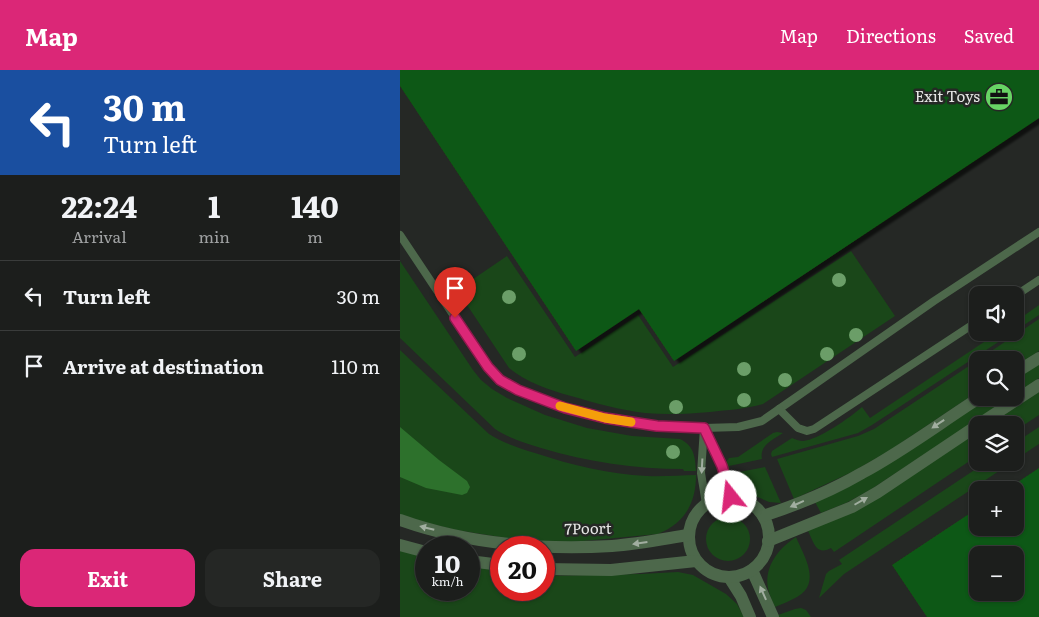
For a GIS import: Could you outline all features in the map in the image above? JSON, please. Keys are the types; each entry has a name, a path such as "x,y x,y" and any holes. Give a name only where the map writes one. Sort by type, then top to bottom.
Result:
{"street":[{"path":"1024,368 1039,358"},
{"path":"992,416 1039,385"},
{"path":"763,516 788,508 861,474 969,405"},
{"path":"768,542 852,506 878,492 969,431"},
{"path":"722,497 731,497 744,500 755,506 763,516 769,533 767,550 764,557 752,570 737,577 729,578 710,573 696,561 689,544 688,535 691,523 697,512 706,504 722,497"},
{"name":"7Poort","path":"400,520 423,528 468,538 533,546 614,546 688,535"},
{"path":"400,544 415,549"},
{"path":"555,569 611,570 696,561"},
{"path":"752,570 773,617"},
{"path":"729,578 741,596 750,617"}],"lane":[{"path":"400,235 488,367 500,380 518,390 565,408 605,418 657,426 704,428 738,427 762,422 934,301 1039,232"},
{"path":"1024,290 1039,280"},
{"path":"779,409 798,428 807,431 814,429 969,327"},
{"path":"704,428 722,466 731,497"},
{"path":"704,428 701,473 706,504"}],"shaded area":[{"path":"851,251 895,316 763,404 710,412 653,414 636,412 563,394 530,381 509,368 457,290 507,256 575,357 638,315 673,367"},
{"path":"400,261 473,370 492,389 545,415 587,428 632,436 680,439 693,452 696,471 629,466 576,457 523,442 495,429 400,338"},
{"path":"1039,305 1039,315 1024,325 1024,316"},
{"path":"1039,319 1039,351 1024,361 1024,351 991,351 1006,341 1024,341 1024,329"},
{"path":"986,341 1000,341 985,351 970,351"},
{"path":"400,350 489,434 505,443 562,461 604,471 647,476 696,475 694,494 687,511 675,524 658,534 572,542 555,542 555,536 494,536 456,530 400,516"},
{"path":"969,352 969,361 858,433 772,457 772,451 792,438 803,441 817,437 862,407 870,418"},
{"path":"1039,364 1039,378 1024,388 1024,374"},
{"path":"969,366 969,397 889,451 852,472 794,499 777,459 858,436 874,429"},
{"path":"1039,392 1039,415 1024,425 1024,416 1003,416 1018,406 1024,406 1024,402"},
{"path":"976,406 998,406 983,416 969,416 969,425 870,490 846,503 821,513 815,502 891,462"},
{"path":"400,427 467,481 470,487 467,493 462,495 426,488 400,477"},
{"path":"1039,427 1039,444 1024,454 1024,437"},
{"path":"777,432 783,433 765,446 762,459 729,466 730,470 727,471 726,462 729,458 738,457"},
{"path":"969,438 969,461 834,552 831,548 822,550 816,547 808,531"},
{"path":"765,467 781,503 769,502 746,492 737,486 729,474"},
{"path":"973,471 999,471 984,481 969,481 969,491 844,574 819,598 826,574 842,564 839,560"},
{"path":"728,517 740,521 746,527 750,539 746,551 740,557 728,561 716,557 710,551 706,539 710,527 716,521"},
{"path":"796,537 809,569 809,584 797,597 775,607 768,588 768,572 774,558"},
{"path":"400,549 415,553 415,601 480,601 480,567 490,569 490,601 555,601 555,576 678,572 693,575 726,594 737,604 744,617 400,617"},
{"path":"801,608 806,610 811,617 779,617 778,615 795,609"}],"building":[{"path":"400,70 1039,70 1039,118 674,361 639,309 576,351 400,86"},
{"path":"1039,468 1039,617 927,617 892,565 969,514 969,536 1024,536 1024,481 1020,481"}],"slow traffic":[{"path":"560,406 605,418 631,422"}],"place":[{"name":"Exit Toys","path":"999,97"}],"route":[{"path":"455,318 488,367 500,380 518,390 565,408 605,418 657,426 704,428 722,466 731,497"}]}
